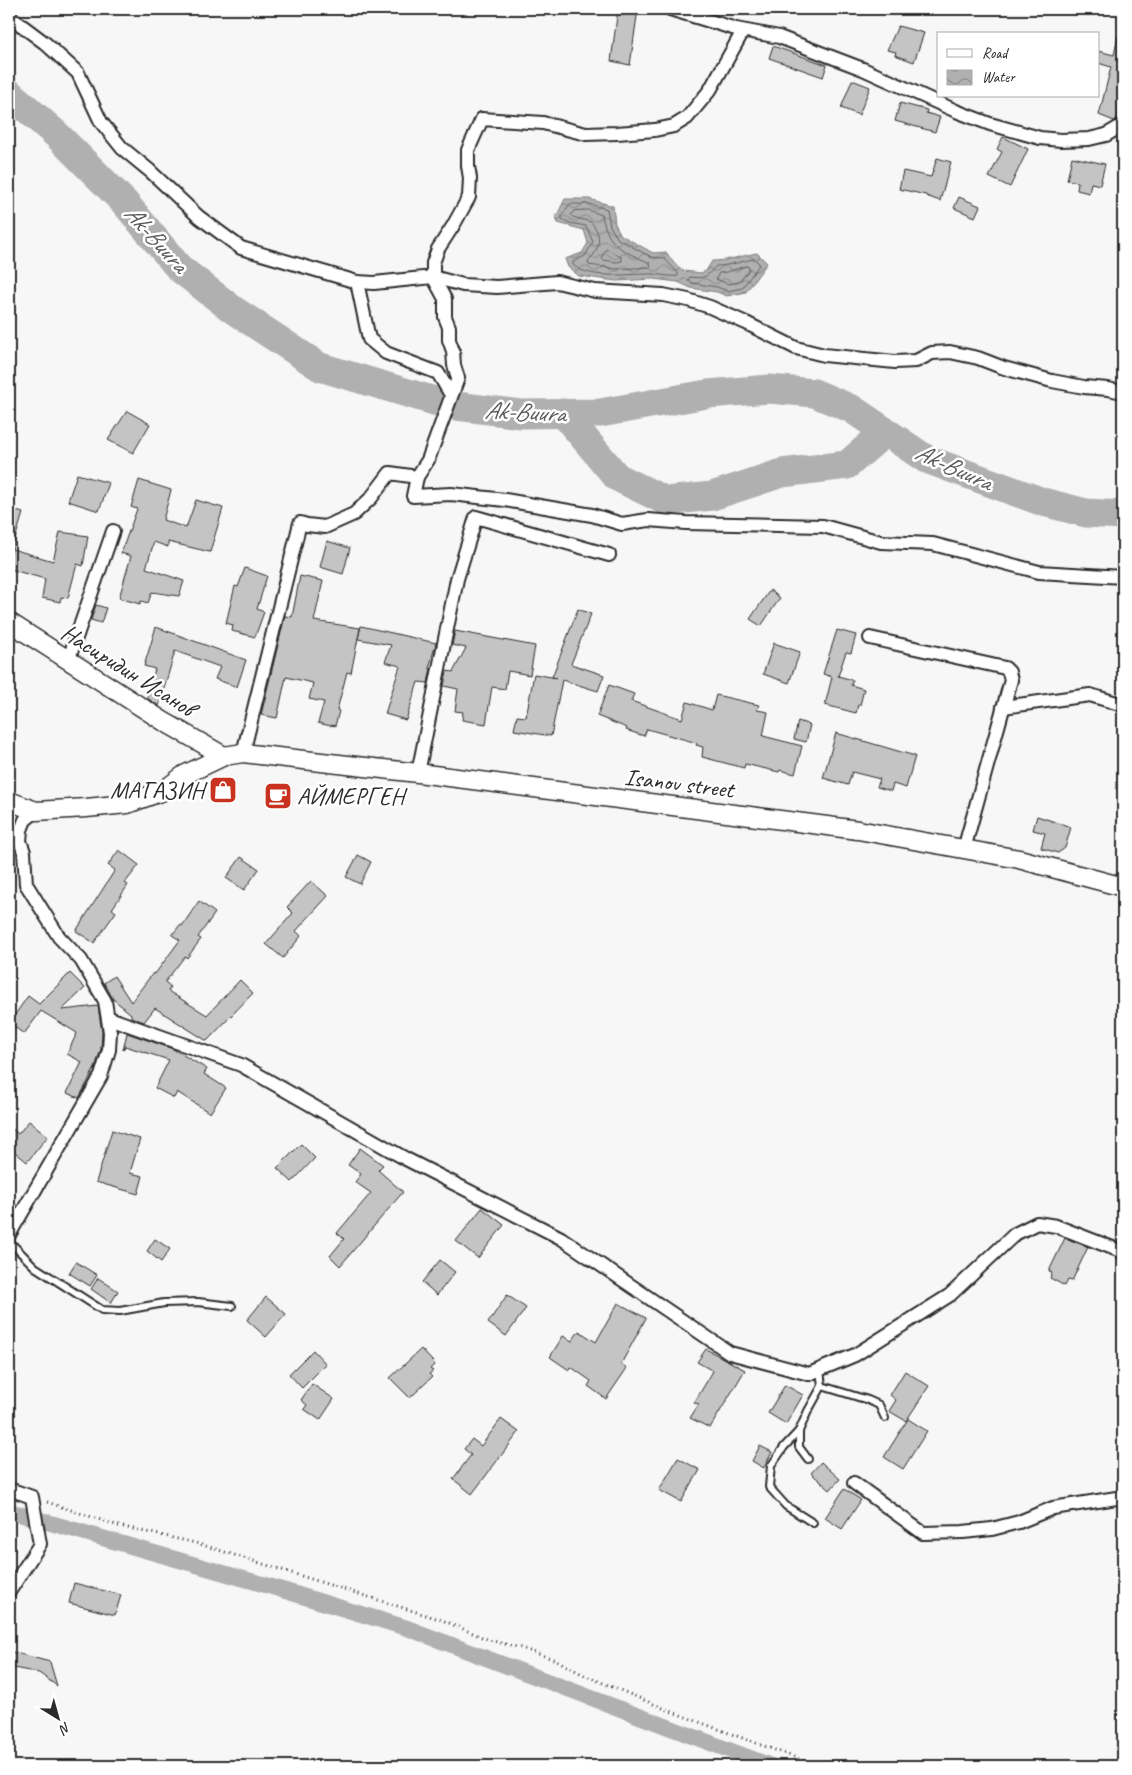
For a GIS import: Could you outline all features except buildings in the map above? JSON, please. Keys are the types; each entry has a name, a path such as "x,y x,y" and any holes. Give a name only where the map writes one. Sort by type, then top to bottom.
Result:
{"main road":[{"name":"Насиридин Исанов","path":"9,622 163,721 224,756"},
{"name":"Isanov street","path":"36,811 128,804 163,791 184,775 224,756 243,752 858,830 1018,859 1123,886"},
{"path":"9,801 36,811"}],"street":[{"path":"670,9 742,31 779,37 892,81 956,111 990,124 1040,138 1061,140 1088,139 1106,135 1123,126"},
{"path":"9,16 45,43 78,73 101,122 122,148 199,217 241,248 357,282 374,283 433,277 463,285 497,288 557,282 595,291 663,295 710,307 796,348 824,355 895,362 916,361 932,353 950,352 978,358 1004,368 1052,381 1123,392"},
{"path":"742,31 710,90 687,118 674,126 655,130 586,134 543,123 482,119 468,150 469,197 438,249 432,263 433,277 445,299 445,317 449,327 449,340 454,351 454,365 458,378 428,460 417,477 413,496 451,494 505,500 592,515 622,524 648,520 686,524 823,526 881,542 934,544 1039,572 1123,577"},
{"path":"357,282 369,339 386,354 438,373 451,395"},
{"path":"243,752 300,522 307,525 325,527 354,514 371,498 390,473 417,477"},
{"path":"418,773 456,579 476,517 609,555"},
{"path":"68,661 113,531"},
{"path":"870,638 1005,668 1009,672 1010,680 964,849"},
{"path":"1003,707 1090,695 1123,705"},
{"path":"9,1235 101,1076 109,1050 109,1018 105,1001 98,986 81,960 59,937 26,884 24,852 20,841 21,830 25,820 36,811"},
{"path":"109,1018 242,1065 406,1158 561,1238 730,1353 809,1374 855,1356 950,1295 1015,1234 1037,1223 1056,1226 1123,1252"},
{"path":"854,1483 923,1533 992,1529 1019,1522 1053,1508 1123,1497"},
{"path":"9,1489 32,1498 40,1544 9,1592"}],"lane":[{"path":"9,1241 35,1267 102,1310 120,1311 164,1303 198,1302 232,1306"},
{"path":"813,1523 786,1506 768,1487 771,1466 799,1431 822,1386 820,1370"},
{"path":"822,1386 879,1405 885,1418"},
{"path":"799,1431 799,1447 808,1459"}],"path":[{"path":"32,1498 119,1526 196,1543 442,1620 489,1640 556,1660 584,1675 666,1710 818,1766"}],"water":[{"path":"565,199 589,199 613,206 615,224 621,235 653,253 666,252 673,262 684,271 701,273 706,271 712,261 757,253 767,263 746,292 727,296 717,292 691,288 678,282 653,279 616,281 579,276 568,267 565,259 582,253 588,243 584,230 558,223 556,217"}],"waterway":[{"name":"Ak-Buura","path":"9,93 57,135 125,203 179,268 232,309 320,367 448,405 521,414 600,413 707,394 770,389 814,393 852,409 926,459 1043,502 1086,513 1123,515"},
{"path":"563,413 617,477 666,501 712,496 782,473 847,465 885,432"},
{"path":"9,1511 407,1628 771,1766"}],"place":[{"name":"МАГАЗИН","path":"223,790"},
{"name":"АЙМЕРГЕН","path":"278,796"}]}
